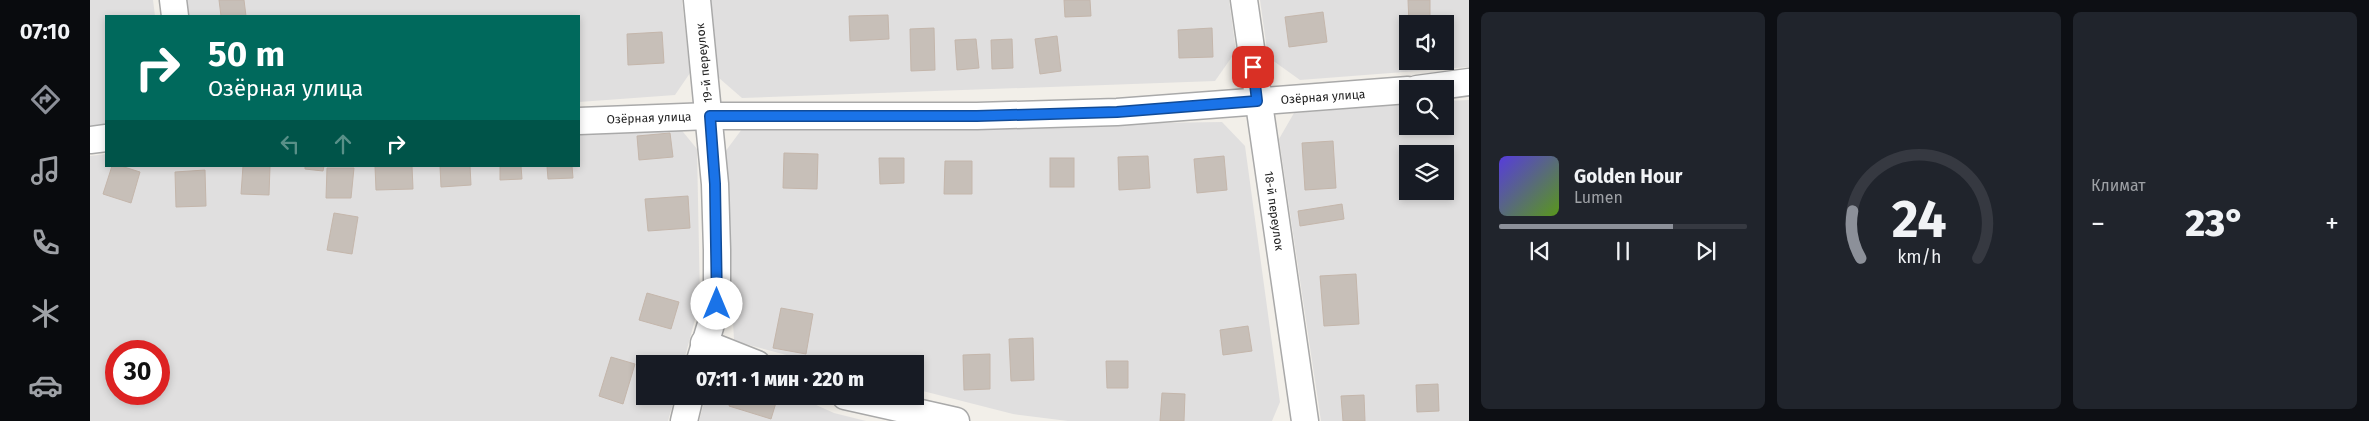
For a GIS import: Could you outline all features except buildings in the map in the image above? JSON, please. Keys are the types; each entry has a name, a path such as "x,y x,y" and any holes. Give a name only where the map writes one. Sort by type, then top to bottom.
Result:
{"street":[{"path":"173,0 175,15"},
{"name":"19-й переулок","path":"697,0 710,116 715,184 717,304 702,353"},
{"name":"18-й переулок","path":"1244,0 1257,101 1305,421"},
{"path":"1454,84 1469,82"},
{"name":"Озёрная улица","path":"580,121 710,116 977,116 1117,112 1399,91"},
{"path":"90,140 105,138"},
{"path":"684,421 688,405"},
{"path":"886,405 956,421"}],"shaded area":[{"path":"90,0 153,0 155,15 105,15 105,127 90,129"},
{"path":"185,0 682,0 690,73 675,95 580,102 580,15 188,15"},
{"path":"711,0 1229,0 1236,51 1215,81 742,98 719,78"},
{"path":"1260,0 1469,0 1469,67 1454,68 1454,15 1399,15 1399,70 1430,70 1300,80 1268,57"},
{"path":"1469,100 1469,421 1321,421 1279,139 1294,113 1399,105 1399,135 1454,135 1454,101"},
{"path":"1222,122 1245,146 1280,402 1272,421 1068,421 1013,414 924,391 924,355 786,355 734,341 725,152 742,129"},
{"path":"679,127 697,149 700,301 685,355 636,355 636,405 672,405 668,421 90,421 90,156 105,154 105,167 580,167 580,131"},
{"path":"703,405 816,405 834,413 866,421 699,421"}],"route":[{"path":"717,304 715,184 710,116 977,116 1117,112 1257,101 1253,67"}]}
